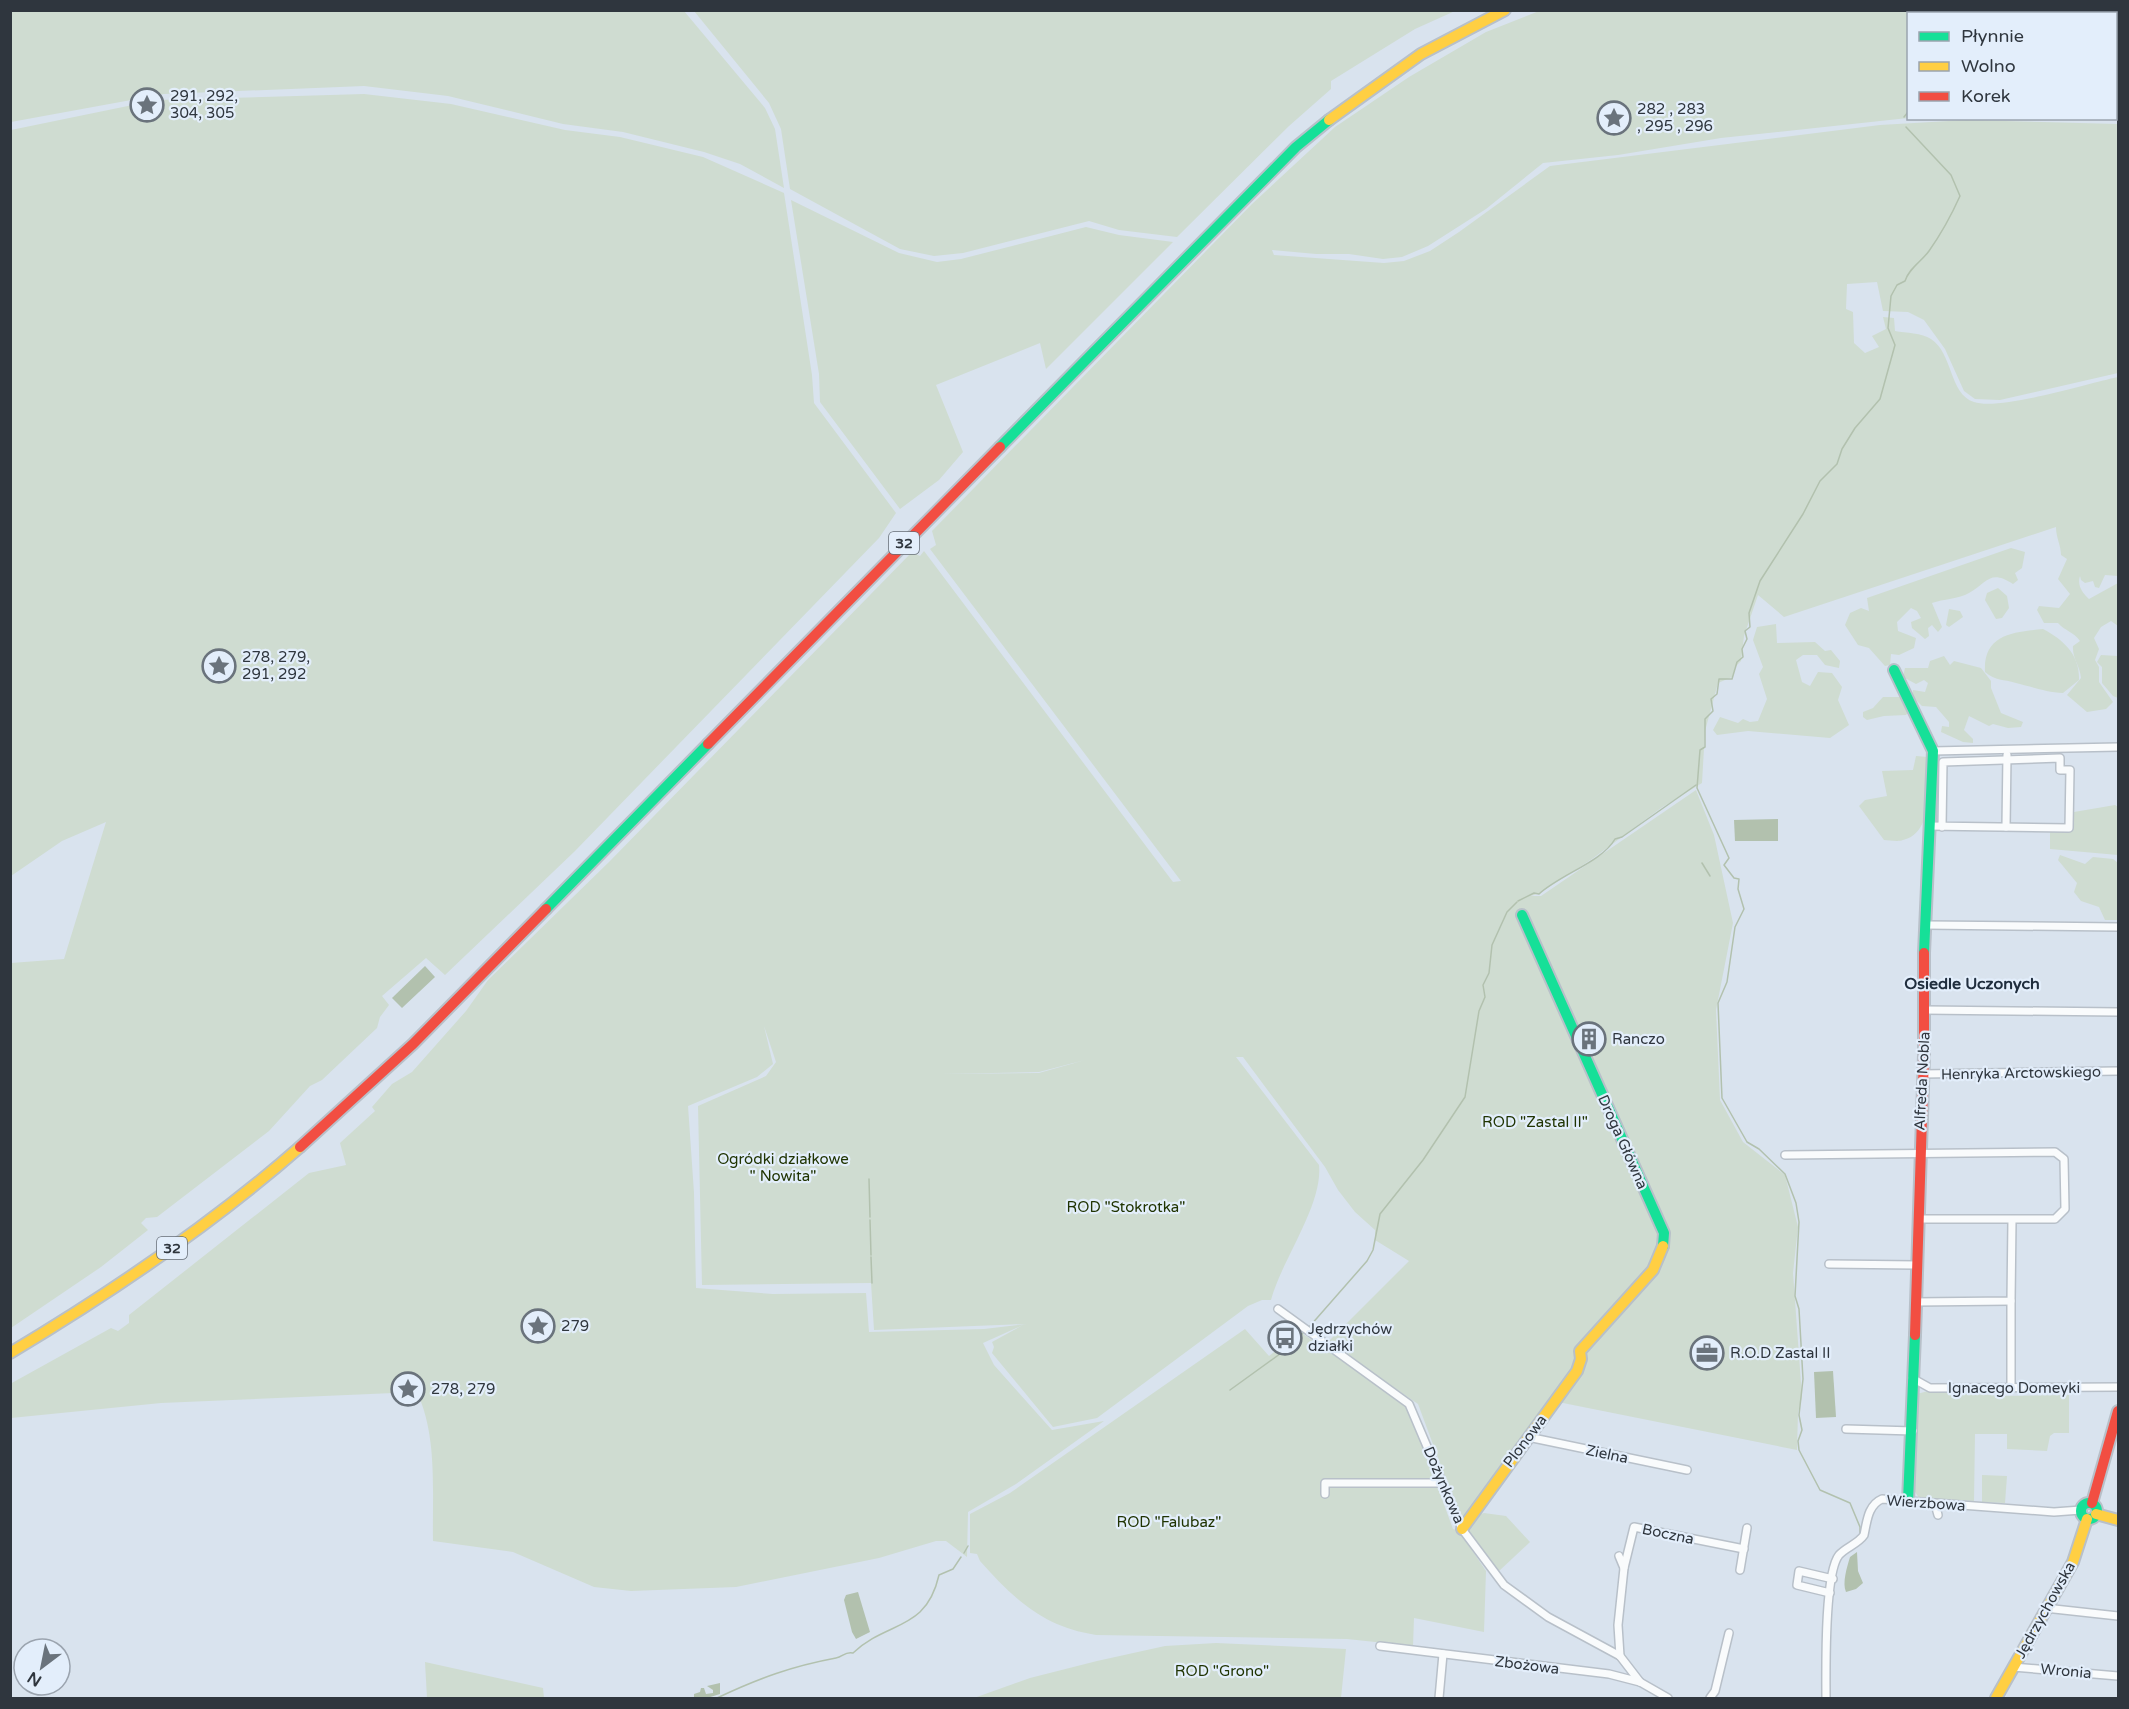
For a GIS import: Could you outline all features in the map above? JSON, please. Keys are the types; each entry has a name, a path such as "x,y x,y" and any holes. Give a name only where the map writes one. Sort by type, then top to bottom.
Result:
{"main road":[{"name":"32","path":"10,1353 130,1278 218,1214 323,1128 412,1044 1296,147 1380,79 1462,30 1505,10"},
{"name":"Alfreda Nobla","path":"1894,670 1933,751 1908,1501"},
{"name":"Droga Główna","path":"1522,915 1664,1233 1660,1257 1653,1270 1580,1351"},
{"name":"Plonowa","path":"1462,1529 1577,1371 1581,1359 1580,1351"},
{"name":"Jędrzychowska","path":"1996,1698 2075,1556 2118,1411"},
{"path":"2089,1512 2118,1520"}],"street":[{"path":"1933,751 2118,747"},
{"path":"2006,827 2007,748"},
{"path":"1929,826 1942,827 2069,828 2070,770 2060,770 2060,759 1943,762 1942,827"},
{"path":"1926,925 2118,927"},
{"path":"1925,1010 2118,1012"},
{"name":"Henryka Arctowskiego","path":"1923,1074 2118,1071"},
{"path":"1785,1155 2055,1152 2064,1159 2065,1209 2055,1219 1918,1219"},
{"path":"2011,1388 2012,1220"},
{"path":"1829,1264 1916,1266"},
{"path":"1915,1302 2011,1301"},
{"name":"Dożynkowa","path":"1278,1309 1409,1404 1462,1529 1511,1592 1576,1634 1620,1656 1640,1682"},
{"name":"Ignacego Domeyki","path":"1912,1378 1930,1388 2118,1388"},
{"path":"1846,1429 1912,1431"},
{"name":"Zielna","path":"1528,1437 1687,1470"},
{"path":"1325,1494 1325,1483 1441,1483"},
{"name":"Wierzbowa","path":"1826,1698 1826,1628 1837,1558 1861,1539 1867,1518 1878,1501 1908,1501 2054,1512 2089,1512"},
{"path":"1935,1504 1938,1515"},
{"name":"Boczna","path":"1620,1656 1618,1625 1624,1568 1634,1527 1744,1549"},
{"path":"1740,1570 1747,1528"},
{"name":"Boczna","path":"1619,1556 1624,1568"},
{"path":"1830,1593 1797,1585 1799,1571 1833,1579"},
{"path":"2045,1608 2118,1616"},
{"path":"1710,1698 1715,1691 1729,1633"},
{"name":"Zbożowa","path":"1380,1646 1609,1674 1640,1682 1668,1698"},
{"path":"1440,1698 1443,1654"},
{"name":"Wronia","path":"2013,1667 2118,1676"}],"green space":[{"path":"11,10 684,11 765,108 775,129 784,188 740,164 704,152 623,132 563,124 448,96 364,86 164,94 11,122"},
{"path":"2022,10 2031,12 1907,12 1907,118 1721,138 1618,155 1543,163 1486,209 1428,246 1402,257 1383,259 1349,254 1272,250 1274,255 1384,263 1404,261 1430,251 1550,166 1880,125 1966,120 2118,124 2118,373 2000,400 1975,399 1964,391 1945,349 1924,320 1908,312 1883,311 1877,282 1847,284 1846,309 1853,312 1854,343 1865,353 1879,347 1872,336 1886,329 1883,317 1894,318 1895,331 1919,334 1931,339 1938,345 1960,391 1974,402 1986,404 2023,400 2118,377 2118,576 2105,575 2099,588 2095,587 2093,581 2085,583 2080,576 2079,583 2089,599 2118,583 2118,626 2111,621 2101,627 2094,638 2099,649 2095,660 2099,667 2099,682 2113,702 2106,709 2087,712 2067,695 2081,678 2073,650 2073,646 2080,641 2058,623 2044,623 2037,610 2039,606 2059,608 2070,594 2058,579 2067,559 2061,555 2056,527 1784,617 1758,595 1744,636 1741,661 1735,667 1732,677 1718,683 1705,731 1702,783 1661,808 1592,859 1540,893 1531,896 1541,896 1696,790 1714,835 1733,923 1716,1010 1720,1100 1743,1142 1785,1175 1798,1227 1793,1273 1802,1397 1798,1412 1797,1450 1558,1402 1530,1430 1462,1522 1418,1404 1328,1342 1409,1261 1375,1240 1375,1230 1355,1212 1338,1190 1325,1167 1243,1057 1236,1057 1319,1165 1319,1181 1315,1197 1271,1300 1262,1300 1248,1306 1097,1418 1053,1427 992,1353 994,1347 992,1342 1023,1325 983,1343 994,1365 1052,1430 1104,1421 1016,1484 968,1512 967,1557 946,1541 936,1541 879,1558 736,1587 631,1591 594,1587 513,1552 433,1541 431,1446 424,1410 417,1392 161,1403 11,1418 10,1384 111,1328 118,1331 129,1323 129,1315 309,1173 346,1165 340,1143 375,1111 372,1107 392,1084 412,1072 466,1011 488,980 610,861 912,552 920,556 924,551 1173,882 1181,881 930,549 936,545 932,531 1252,204 1335,127 1409,77 1486,32 1539,11","holes":["764,1026 776,1062 766,1076 698,1106 702,1285 871,1283 874,1330 1026,1324 984,1329 869,1332 866,1293 773,1294 696,1288 694,1193 688,1106 757,1077 773,1064","1085,1060 1039,1073 940,1074 1039,1072"]},
{"path":"694,11 1455,11 1415,29 1331,81 1331,89 1289,126 1177,237 1119,230 1089,221 963,253 934,256 900,249 790,189 781,129 769,103"},
{"path":"2117,32 2118,33 2117,120"},
{"path":"364,94 451,104 565,130 620,137 703,157 784,193 812,375 814,403 896,513 879,538 575,851 445,975 426,958 382,996 389,1005 380,1017 377,1028 322,1080 310,1086 269,1131 157,1217 146,1218 141,1223 148,1230 101,1267 11,1328 11,963 64,959 106,822 62,841 11,876 11,130 157,100"},
{"path":"791,200 899,253 937,262 961,259 1086,227 1119,235 1173,242 1046,369 1040,343 936,385 963,452 939,480 900,509 820,402 819,374"},
{"path":"2011,548 2025,552 2022,568 2015,573 2018,580 2013,584 1994,577 1965,595 1932,603 1942,627 1938,632 1932,625 1928,628 1929,636 1925,639 1912,628 1911,622 1921,618 1917,611 1911,608 1897,622 1898,631 1916,638 1914,648 1899,655 1891,654 1890,665 1885,666 1869,648 1858,645 1845,625 1850,613 1861,608 1869,611 1867,598"},
{"path":"1998,588 2007,596 2009,608 2002,618 1996,619 1985,600 1987,593"},
{"path":"1949,609 1960,611 1963,617 1949,627 1946,625"},
{"path":"1776,624 1777,643 1815,642 1825,651 1831,650 1840,661 1839,668 1825,665 1817,655 1803,655 1796,660 1802,682 1810,686 1818,672 1832,673 1842,687 1838,700 1849,725 1830,738 1748,731 1717,735 1713,730 1720,717 1738,723 1743,719 1750,722 1758,721 1767,699 1759,674 1763,667 1753,640 1757,627"},
{"path":"2043,629 2064,643 2077,663 2079,680 2063,693 2011,682 1985,672 1989,650 1995,642 2011,634"},
{"path":"2101,655 2118,656 2118,698 2113,696 2102,683 2102,667 2097,662"},
{"path":"1944,656 1950,665 1954,661 1981,668 1991,681 1991,688 2001,713 2023,722 2021,727 2008,728 1993,724 1989,726 1969,716 1964,730 1973,739 1973,743 1963,742 1941,732 1942,726 1949,727 1949,722 1936,707 1922,706 1912,696 1913,690 1925,692 1928,683 1924,680 1916,684 1903,677 1905,668 1928,668 1930,661"},
{"path":"1883,697 1902,697 1910,710 1906,715 1884,716 1867,720 1863,717 1863,712 1873,708"},
{"path":"1916,756 1928,757 1925,817 1920,828 1913,835 1901,841 1884,840 1859,806 1865,800 1887,796 1882,771 1913,770"},
{"path":"2115,805 2118,807 2118,855 2050,849 2050,832 2073,831 2074,812"},
{"path":"2060,855 2085,864 2093,857 2113,859 2118,863 2118,920 2105,920 2099,907 2081,901 2074,892 2077,883 2058,860"},
{"name":"ROD \"Falubaz\"","path":"1245,1329 1269,1356 1300,1332 1396,1397 1410,1412 1453,1529 1459,1531 1486,1571 1484,1632 1414,1618 1413,1646 1347,1639 1096,1635 1060,1625 1031,1609 993,1575 980,1561 977,1554 970,1553 970,1514 1010,1493"},
{"path":"1928,1391 2003,1396 2069,1395 2069,1433 2054,1433 2050,1436 2047,1451 2007,1449 2007,1434 1975,1434 1974,1501 1919,1498 1912,1487 1917,1394"},
{"path":"1982,1475 2007,1476 2005,1503 1982,1502"},
{"path":"1484,1513 1506,1516 1530,1542 1498,1572 1467,1530 1476,1516"},
{"name":"ROD \"Grono\"","path":"1216,1643 1346,1649 1341,1698 974,1698 1030,1678 1097,1661 1165,1646"},
{"path":"425,1662 543,1688 544,1698 427,1698"}],"shaded area":[{"path":"1778,819 1778,841 1735,841 1734,820"},
{"path":"425,966 435,977 402,1008 392,998"},
{"path":"1833,1371 1836,1417 1816,1418 1814,1372"},
{"path":"1857,1552 1858,1571 1863,1583 1856,1589 1846,1592 1845,1580 1850,1557"},
{"path":"858,1592 870,1632 856,1639 844,1600 846,1595"},
{"path":"720,1683 720,1694 707,1698 694,1698 694,1694 700,1692 701,1688 704,1688 706,1694 713,1693 713,1690 707,1686"}],"waterway":[{"path":"1904,117 1907,113"},
{"path":"1860,1534 1860,1527 1850,1503 1820,1490 1799,1450 1798,1441 1802,1430 1799,1415 1803,1379 1799,1309 1795,1296 1799,1222 1796,1203 1785,1174 1759,1149 1747,1142 1722,1098 1718,1003 1727,982 1735,927 1744,909 1738,889 1739,879 1734,878 1724,865 1729,858 1697,788 1700,750 1705,747 1705,719 1713,711 1711,699 1717,694 1719,679 1732,679 1737,662 1743,657 1742,649 1747,639 1745,631 1750,627 1749,613 1760,581 1803,514 1820,481 1837,464 1842,449 1855,428 1880,399 1895,345 1888,328 1891,296 1897,285 1905,281 1909,272 1929,251 1946,225 1960,196 1951,175 1906,127"},
{"path":"1518,901 1534,893 1539,894 1591,862 1615,839 1622,837 1696,785"},
{"path":"1702,863 1710,876"},
{"path":"1310,1326 1367,1261 1373,1250 1380,1214 1423,1160 1465,1097 1479,1011 1485,997 1483,985 1489,973 1492,945 1507,912 1517,902"},
{"path":"869,1179 870,1217"},
{"path":"870,1220 871,1255"},
{"path":"871,1257 872,1283"},
{"path":"1230,1390 1284,1351 1303,1333"},
{"path":"964,1553 968,1546"},
{"path":"717,1698 776,1674 853,1653 879,1635 915,1616 925,1607 939,1575 953,1569 961,1557"}],"traffic: fast":[{"path":"2089,10 2096,12"},
{"path":"1000,447 1296,147 1329,120"},
{"path":"1894,670 1933,751 1924,953"},
{"path":"546,909 708,744"},
{"path":"1522,915 1664,1233 1663,1246"},
{"path":"1908,1501 1915,1335"},
{"path":"2089,1503 2095,1505 2097,1511 2095,1517 2089,1519 2083,1517 2081,1511 2083,1505 2089,1503"}],"traffic: slow":[{"path":"1329,120 1421,54 1505,10"},
{"path":"10,1353 160,1257 231,1204 300,1147"},
{"path":"1462,1529 1577,1371 1581,1359 1580,1351 1653,1270 1663,1246"},
{"path":"2096,1514 2118,1520"},
{"path":"1996,1698 2073,1562 2087,1519"}],"traffic: jam":[{"path":"708,744 1000,447"},
{"path":"300,1147 413,1044 546,909"},
{"path":"1915,1335 1924,1055 1924,953"},
{"path":"2092,1503 2118,1411"}],"place":[{"name":"291, 292, 304, 305","path":"147,105"},
{"name":"282 , 283 , 295 , 296","path":"1614,118"},
{"name":"278, 279, 291, 292","path":"219,666"},
{"name":"Ranczo","path":"1589,1039"},
{"name":"279","path":"538,1326"},
{"name":"Jędrzychów działki","path":"1285,1338"},
{"name":"R.O.D Zastal II","path":"1707,1353"},
{"name":"278, 279","path":"408,1389"}],"district":[{"name":"Osiedle Uczonych","path":"1972,983"}],"park label":[{"name":"ROD \"Zastal II\"","path":"1535,1122"},
{"name":"Ogródki działkowe \" Nowita\"","path":"783,1168"},
{"name":"ROD \"Stokrotka\"","path":"1126,1207"}]}
